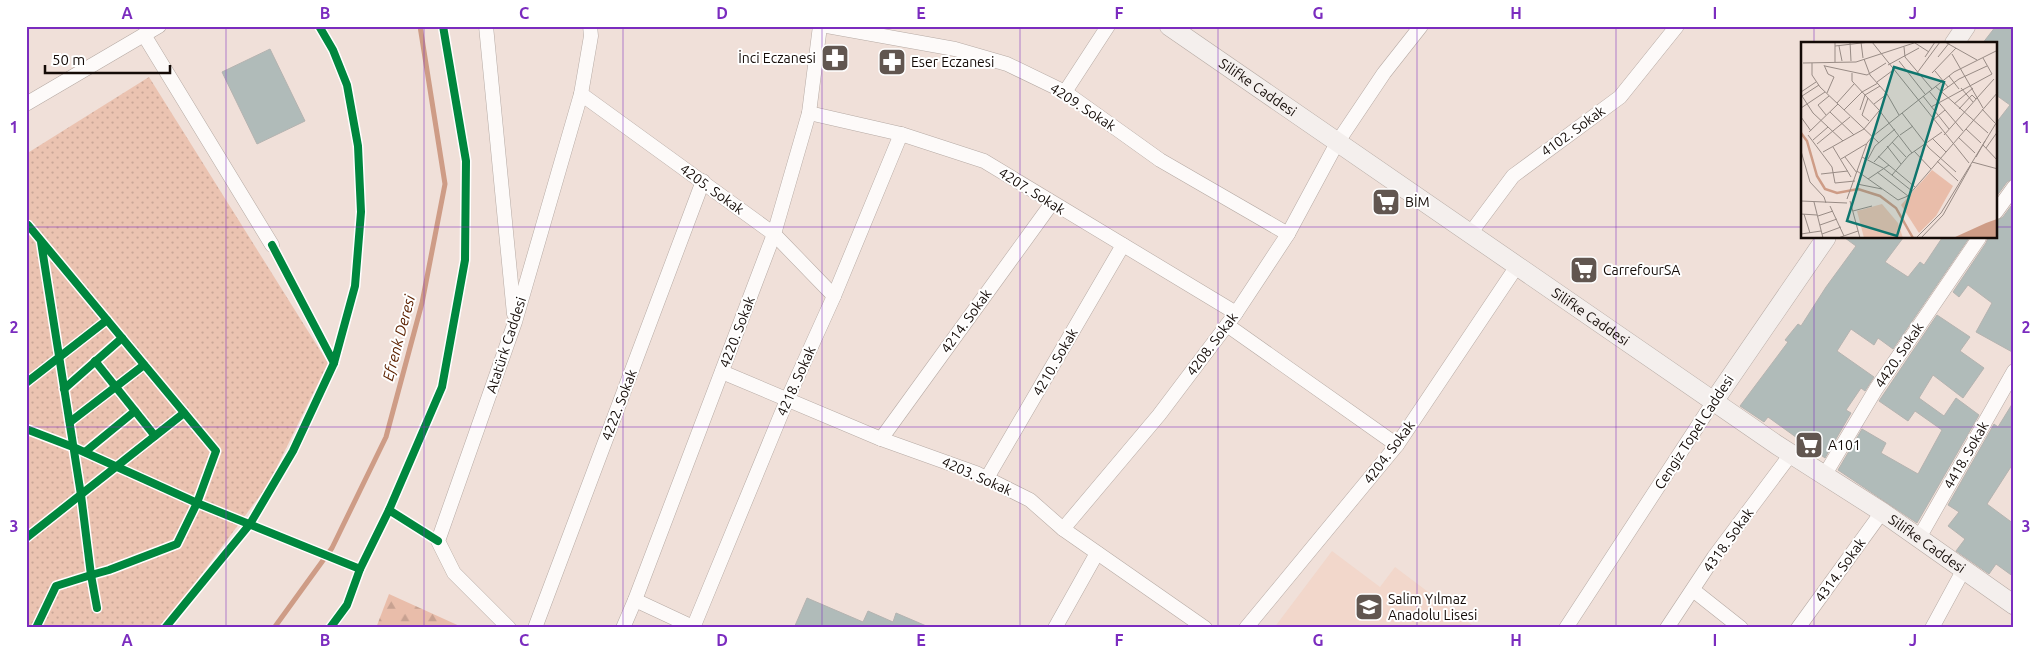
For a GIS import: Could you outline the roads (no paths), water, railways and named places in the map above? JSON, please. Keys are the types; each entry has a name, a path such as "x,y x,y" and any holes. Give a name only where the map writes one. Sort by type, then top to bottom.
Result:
{"street":[{"path":"26,104 159,26"},
{"path":"486,26 515,322"},
{"name":"4220. Sokak","path":"623,628 774,234 809,112 820,26"},
{"name":"4209. Sokak","path":"827,26 955,49 1008,64 1065,92 1160,160 1288,234"},
{"path":"1065,92 1108,26"},
{"name":"Silifke Caddesi","path":"1169,26 1469,235 1791,454 1882,512 2014,605"},
{"name":"4208. Sokak","path":"1063,529 1159,415 1236,313 1288,234 1337,142 1384,72 1422,26"},
{"name":"4102. Sokak","path":"1469,235 1512,176 1620,96 1677,26"},
{"path":"1955,42 1966,26"},
{"name":"Atatürk Caddesi","path":"509,628 454,573 438,541 515,322 580,94 591,29"},
{"path":"144,35 272,245"},
{"name":"4205. Sokak","path":"580,94 774,234 834,296"},
{"name":"4207. Sokak","path":"809,112 901,134 984,161 1236,313"},
{"name":"4218. Sokak","path":"694,628 787,400 834,296 901,134"},
{"name":"4222. Sokak","path":"536,628 703,181"},
{"path":"1998,209 2014,186"},
{"name":"4214. Sokak","path":"881,439 1052,203"},
{"name":"Cengiz Topel Caddesi","path":"1566,628 1714,401 1825,239"},
{"name":"4420. Sokak","path":"1824,476 1876,389 1977,239"},
{"name":"4210. Sokak","path":"987,478 1123,245"},
{"name":"4204. Sokak","path":"1246,628 1397,446 1517,266"},
{"path":"1227,325 1397,446"},
{"name":"4203. Sokak","path":"722,372 881,439 976,473 1030,500 1063,529 1205,628"},
{"name":"4418. Sokak","path":"1919,538 2014,372"},
{"name":"4318. Sokak","path":"1667,628 1791,454"},
{"name":"4314. Sokak","path":"1798,628 1882,512"},
{"path":"1055,628 1097,553"},
{"path":"1932,628 1964,569"},
{"path":"1693,590 1741,628"},
{"path":"635,600 694,628"}],"waterway":[{"name":"Efrenk Deresi","path":"274,628 332,548 386,437 422,303 445,184 420,26"}],"place":[{"name":"İnci Eczanesi","path":"835,58"},
{"name":"Eser Eczanesi","path":"892,62"},
{"name":"BİM","path":"1386,202"},
{"name":"CarrefourSA","path":"1584,270"},
{"name":"A101","path":"1809,445"},
{"name":"Salim Yılmaz Anadolu Lisesi","path":"1369,607"}]}
